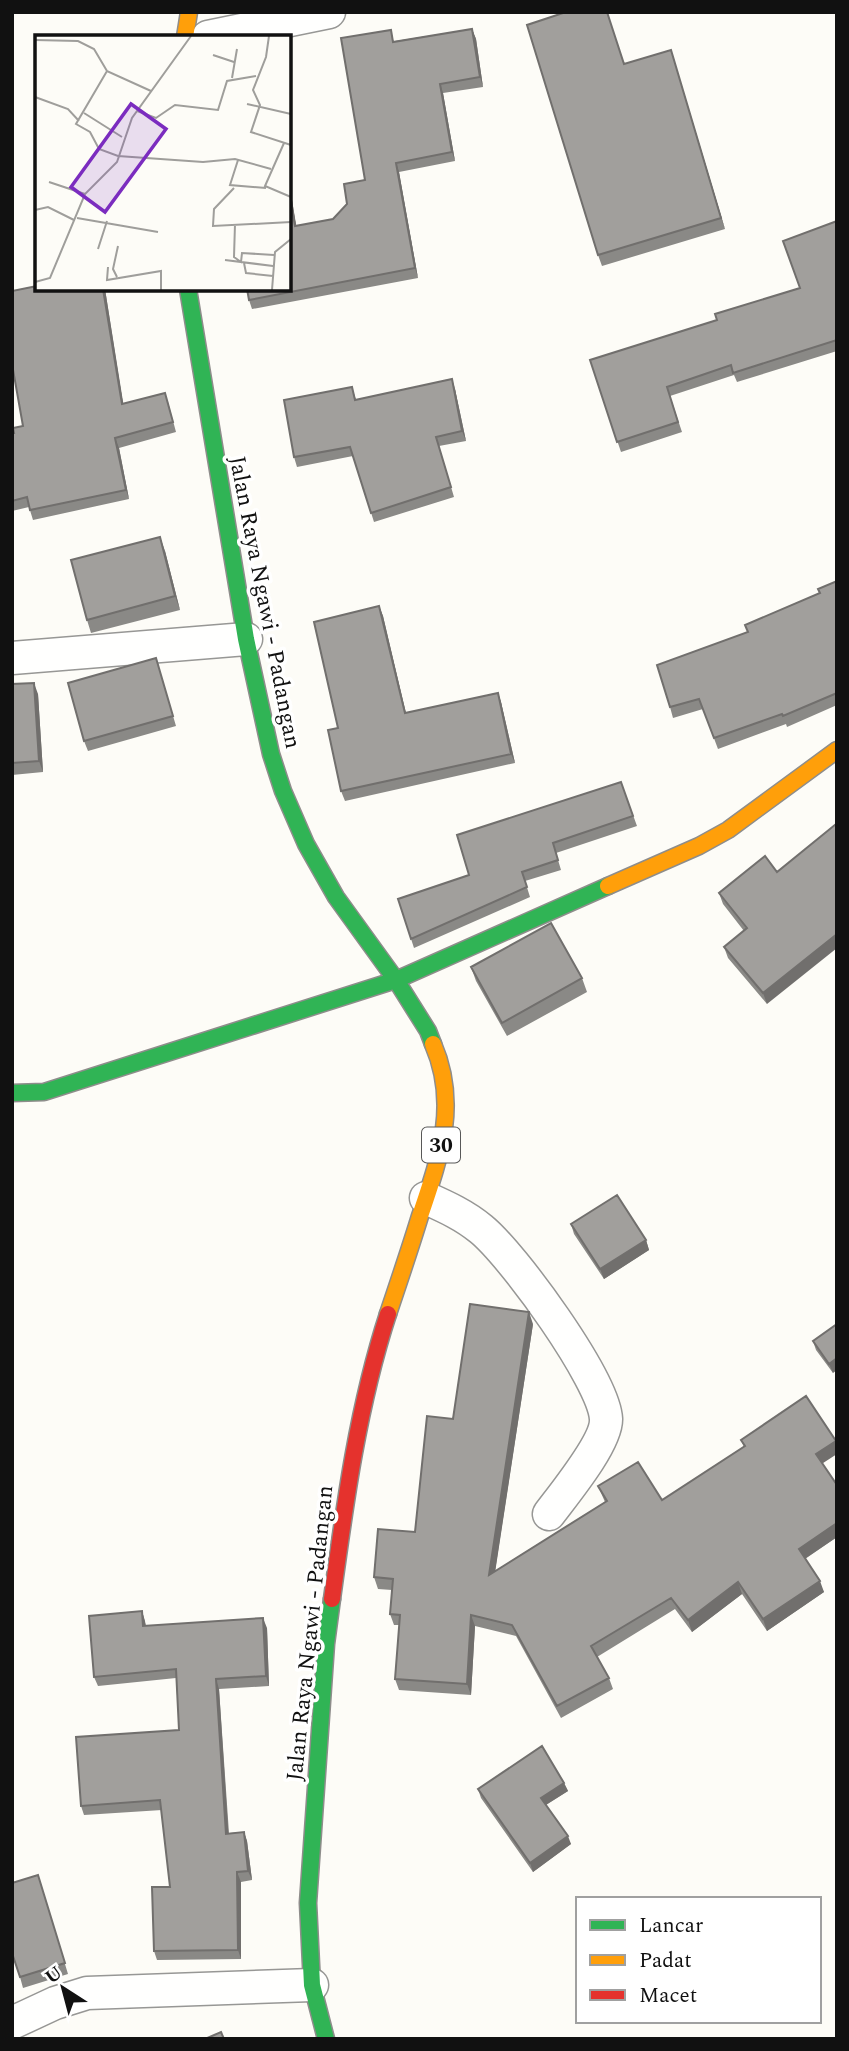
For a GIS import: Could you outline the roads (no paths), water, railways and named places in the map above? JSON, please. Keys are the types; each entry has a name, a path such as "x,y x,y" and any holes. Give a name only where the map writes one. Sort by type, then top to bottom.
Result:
{"main road":[{"path":"185,35 189,12"},
{"name":"Jalan Raya Ngawi - Padangan","path":"188,290 246,639 271,754 282,791 336,897 396,980 428,1031 442,1064 446,1093 446,1120 439,1160 383,1330 364,1405 347,1490 326,1644 308,1903 312,1985 326,2039"},
{"path":"12,1093 44,1092 396,980 699,846 727,830 837,750"}],"street":[{"path":"218,35 329,12"},
{"path":"12,658 246,639"},
{"path":"426,1198 459,1212 484,1231 510,1259 576,1351 599,1390 607,1421 597,1448 549,1514"},
{"path":"12,2023 55,2003 87,1993 312,1985"}]}
